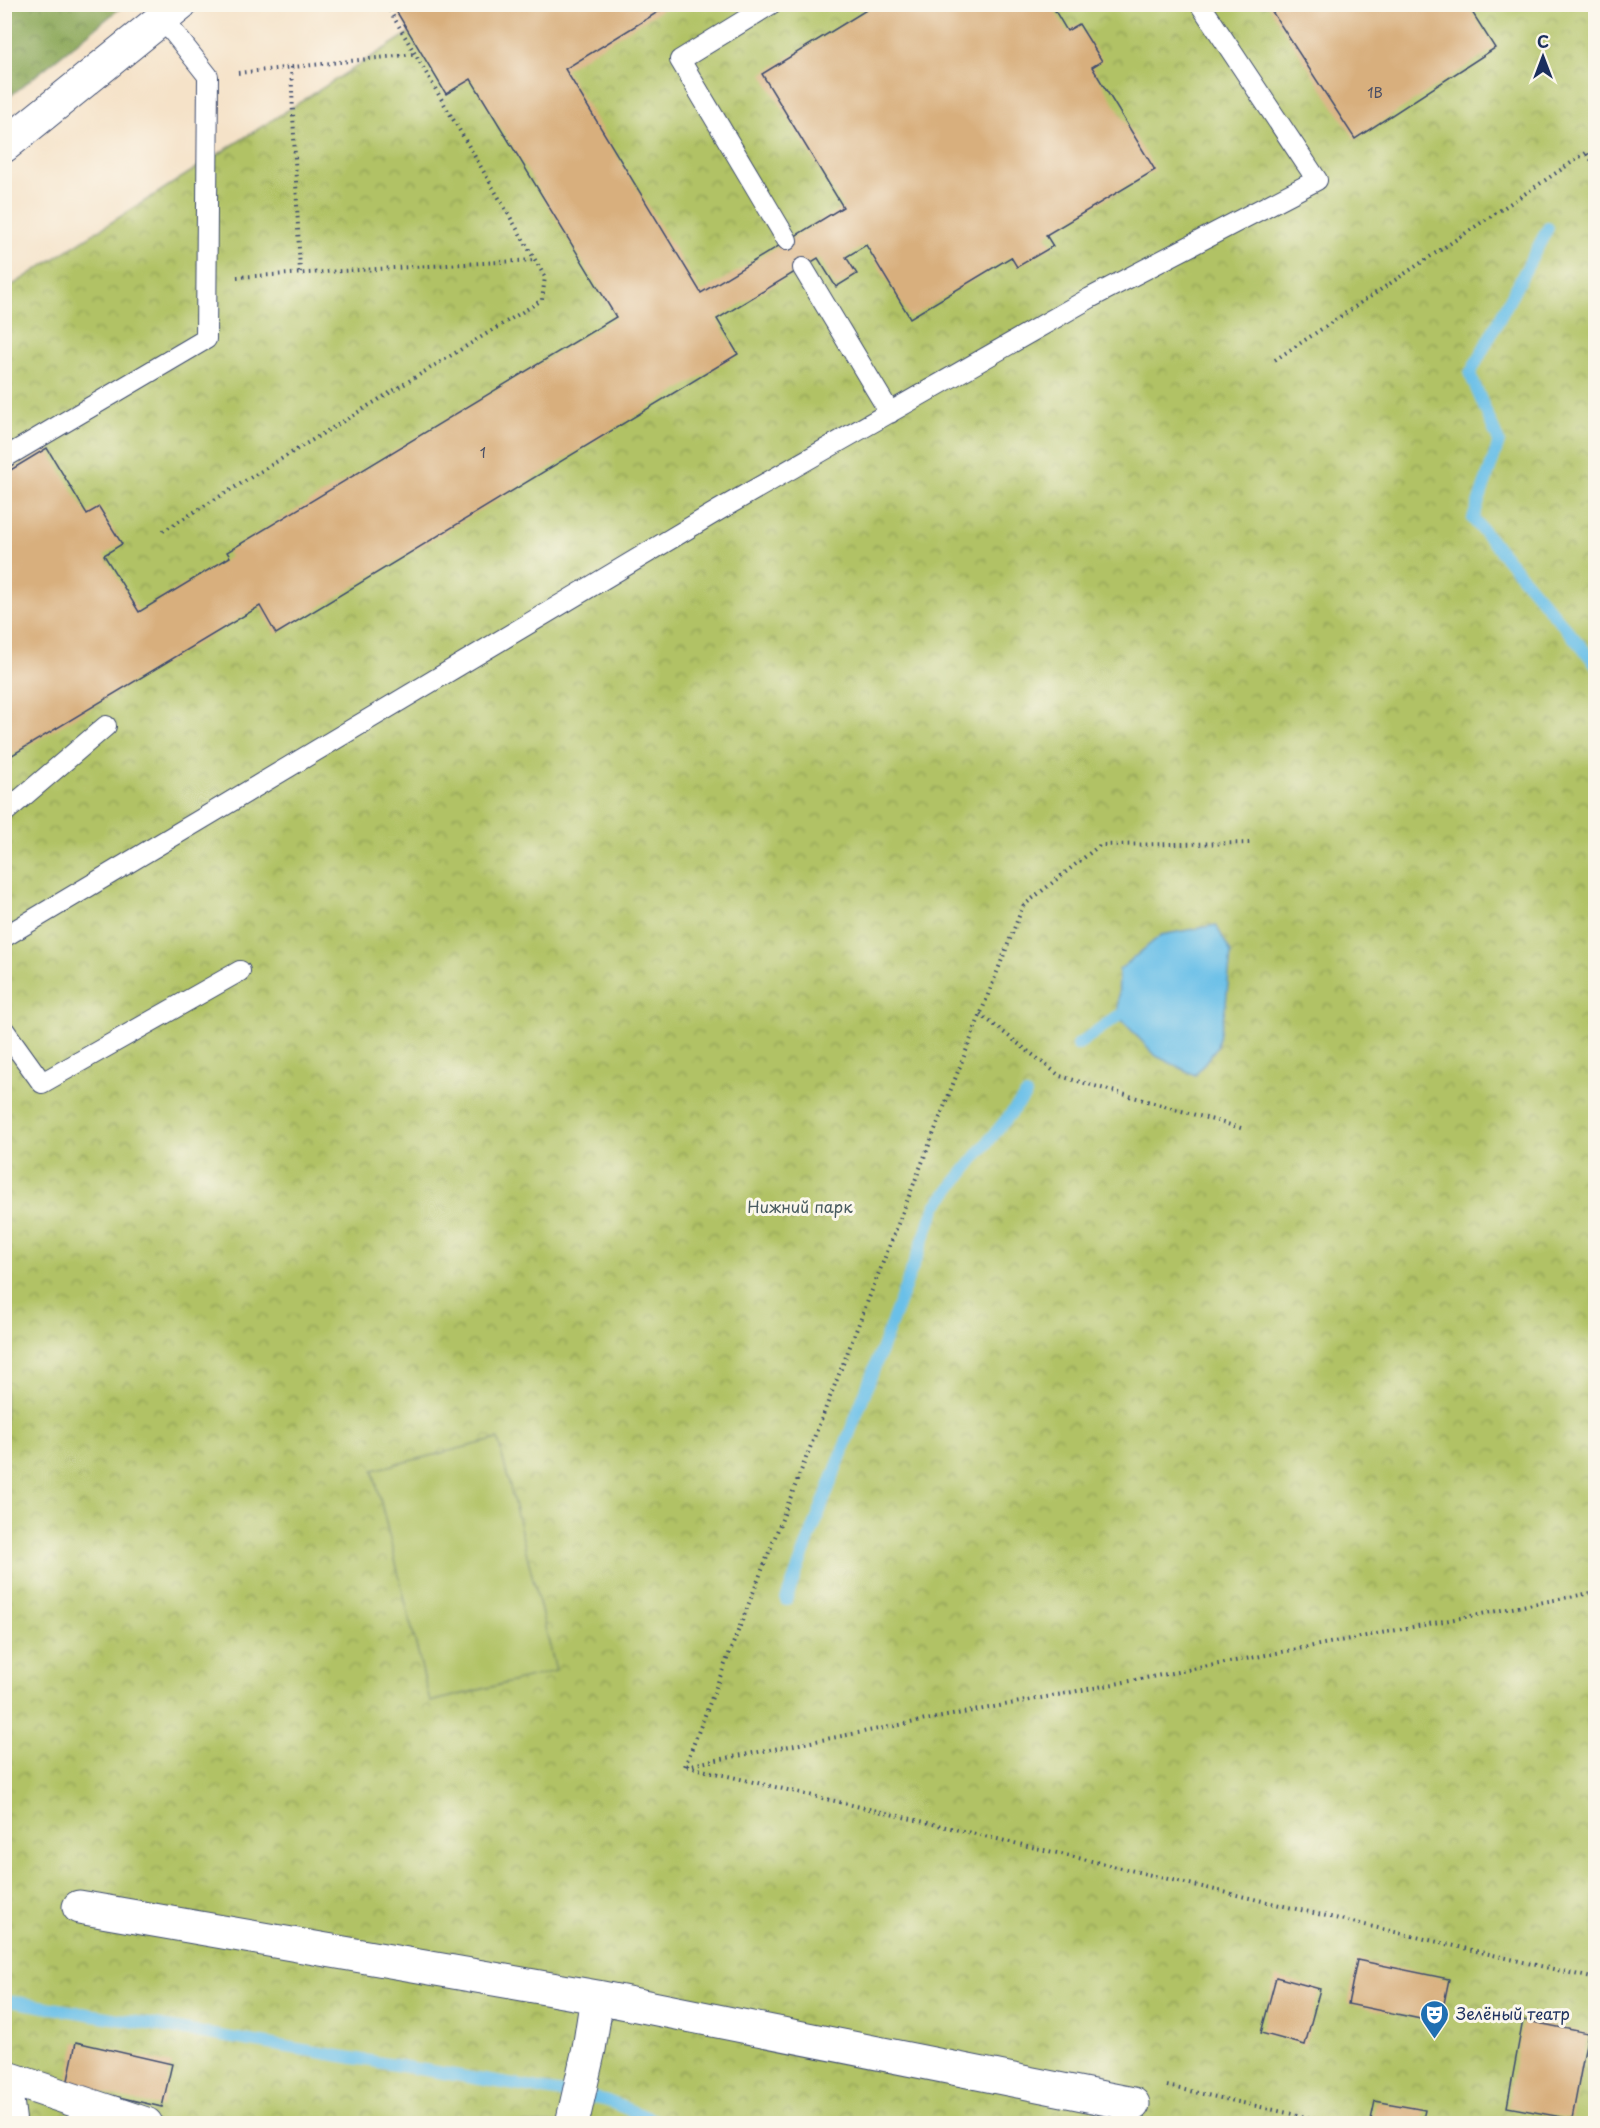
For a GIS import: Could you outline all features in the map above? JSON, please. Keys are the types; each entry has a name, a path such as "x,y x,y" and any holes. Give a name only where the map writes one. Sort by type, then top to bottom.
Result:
{"street":[{"path":"4,146 171,12"},
{"path":"80,1907 597,1997 1133,2104"},
{"path":"572,2124 589,2049 597,1997"},
{"path":"10,2124 5,2076 146,2124"}],"lane":[{"path":"771,4 680,60 787,240"},
{"path":"4,938 719,510 1090,298 1317,180 1200,4"},
{"path":"4,459 206,339 208,76 171,12"},
{"path":"803,268 890,413"},
{"path":"4,813 106,726"},
{"path":"4,1030 42,1083 240,971"}],"path":[{"path":"163,531 542,300 545,277 386,4"},
{"path":"208,76 415,54"},
{"path":"291,67 300,274"},
{"path":"1275,360 1586,153 1596,155"},
{"path":"1586,153 1596,166"},
{"path":"207,278 536,260"},
{"path":"685,1766 1023,906 1100,845 1253,843"},
{"path":"980,1014 1060,1076 1240,1128"},
{"path":"685,1766 1596,1592"},
{"path":"685,1766 1596,1979"},
{"path":"1133,2104 1140,2080 1336,2124"}],"green space":[{"path":"5,4 124,4 124,5 5,100"},
{"name":"Нижний парк","path":"453,5 1595,5 1595,2123 5,2124 5,290"},
{"path":"498,1439 556,1671 430,1702 373,1470"}],"water":[{"path":"1216,925 1231,953 1226,1004 1217,1047 1195,1075 1156,1056 1118,1016 1119,970 1161,935"}],"building":[{"path":"392,4 671,4 565,69 701,293 843,207 762,74 876,4 1051,4 1067,31 1079,24 1102,61 1092,67 1155,170 1046,235 1053,246 1017,267 1011,257 910,318 866,245 846,257 857,274 836,287 818,258 717,319 738,354 276,634 260,606 4,760 4,474 47,448 87,514 99,507 122,544 104,555 139,612 230,557 227,552 616,317 471,79 446,94"},
{"path":"1267,4 1467,4 1495,48 1355,139"},
{"path":"1357,1960 1449,1979 1440,2023 1348,2004"},
{"path":"1276,1977 1320,1989 1305,2045 1261,2033"},
{"path":"1523,2020 1588,2033 1572,2119 1507,2107"},
{"path":"76,2042 172,2064 162,2107 67,2085"},
{"path":"1375,2101 1425,2110 1422,2124 1370,2124"}],"waterway":[{"path":"1548,228 1470,374 1499,442 1473,519 1596,664"},
{"path":"1077,1045 1118,1016"},
{"path":"786,1600 936,1206 1026,1095"},
{"path":"4,2000 605,2100 664,2124"}],"place":[{"name":"Зелёный театр","path":"1435,2040"}]}
